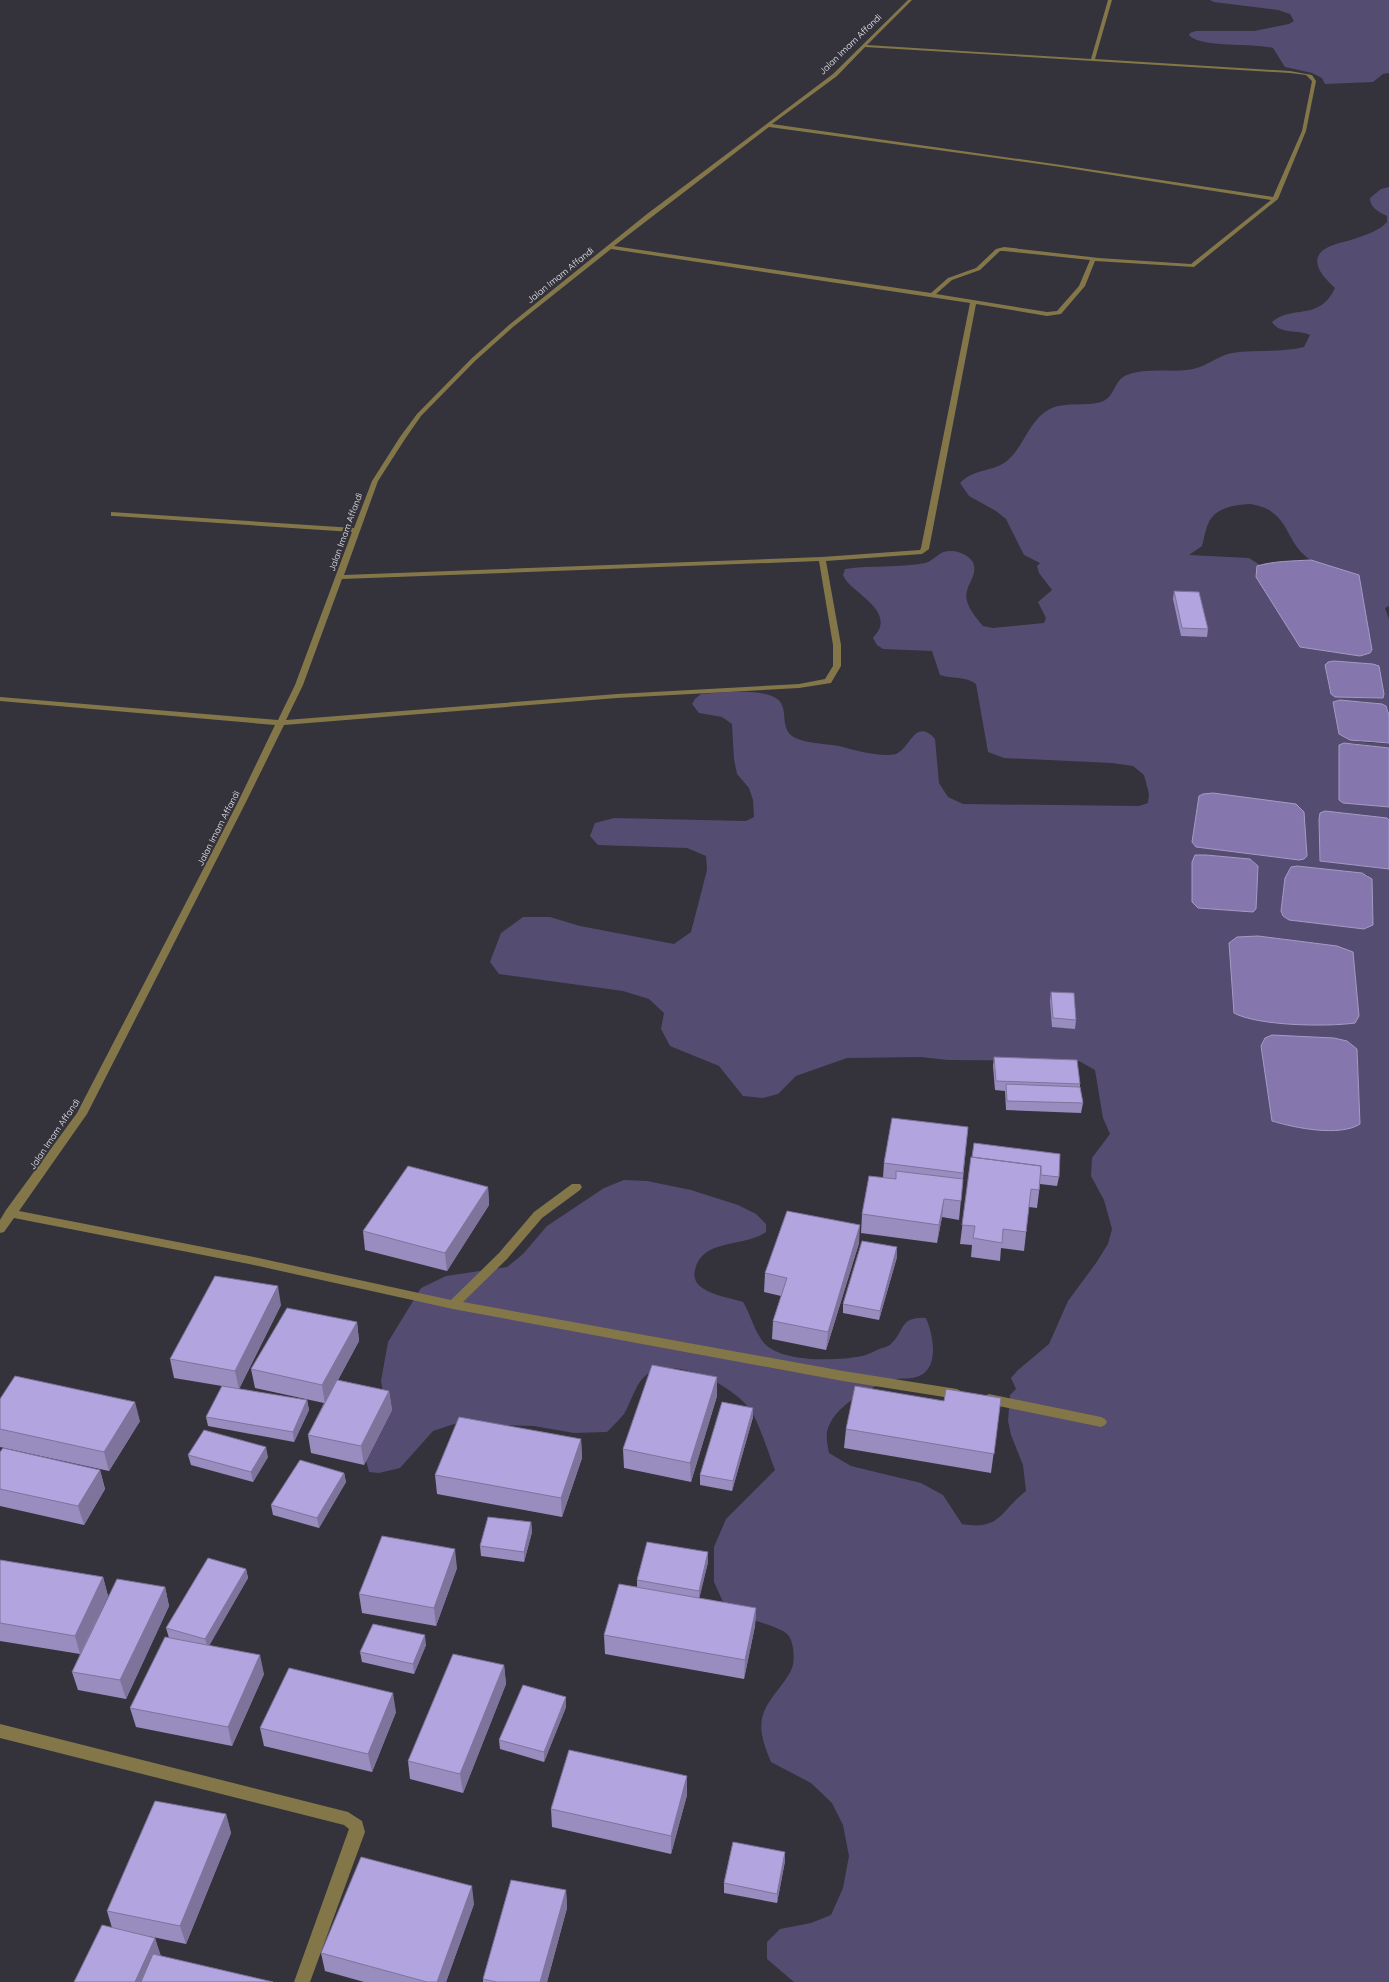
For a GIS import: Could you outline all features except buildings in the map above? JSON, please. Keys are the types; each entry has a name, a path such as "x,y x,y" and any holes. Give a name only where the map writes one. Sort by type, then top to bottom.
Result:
{"street":[{"name":"Jalan Imam Affandi","path":"0,1229 82,1114 238,811 299,685 375,481 394,450 419,415 473,360 649,215 835,74 910,0"},
{"path":"1093,60 1110,0"},
{"path":"865,46 1290,72 1307,74 1313,78 1314,81 1304,131 1275,199 1192,266 1097,259 1004,249 998,250 978,269 950,280 932,295"},
{"path":"767,125 1061,166 1275,199"},
{"path":"611,247 932,295 1047,314 1059,313 1082,286 1092,260 1097,259"},
{"path":"340,577 822,559 918,553 925,549 973,302"},
{"path":"114,514 357,530"},
{"path":"0,699 280,723 617,696 800,686 828,681 837,666 837,645 822,559"},
{"path":"453,1305 503,1256 538,1215 576,1187"},
{"path":"10,1213 249,1260 453,1305 843,1376 971,1396 1101,1422"},
{"path":"0,1731 348,1819 354,1822 357,1826 357,1832 302,1982"}],"shaded area":[{"path":"1210,0 1389,0 1389,73 1383,74 1373,82 1325,84 1322,78 1312,73 1285,67 1273,48 1215,44 1195,39 1189,35 1190,33 1196,31 1254,31 1289,24 1294,21 1290,14 1278,10 1214,2"},
{"path":"1389,187 1389,606 1385,608 1389,619 1389,715 1388,709 1370,702 1333,702 1339,734 1343,737 1370,743 1389,743 1389,748 1351,743 1340,745 1339,800 1343,803 1389,807 1389,820 1387,818 1319,819 1320,861 1389,869 1389,1982 794,1982 767,1959 767,1942 780,1929 811,1923 831,1915 843,1888 849,1856 843,1825 832,1803 811,1783 771,1762 765,1745 761,1727 763,1715 769,1702 792,1668 794,1656 792,1642 788,1635 778,1628 728,1613 714,1582 714,1547 726,1519 775,1470 760,1428 749,1408 729,1390 700,1374 669,1368 655,1370 641,1380 624,1414 607,1432 574,1433 534,1426 454,1424 433,1431 400,1468 379,1473 369,1472 363,1449 383,1392 381,1381 388,1342 421,1288 446,1276 507,1267 523,1254 547,1226 604,1188 624,1180 647,1181 691,1190 738,1205 756,1214 766,1224 766,1232 757,1237 715,1248 706,1253 699,1260 695,1270 695,1278 698,1284 711,1293 743,1302 764,1343 772,1350 783,1354 810,1359 839,1359 862,1356 890,1345 907,1322 917,1318 926,1318 931,1333 933,1350 930,1365 926,1372 916,1377 895,1379 883,1383 863,1393 844,1406 830,1423 827,1432 829,1453 851,1466 921,1483 943,1495 962,1524 985,1525 993,1522 1026,1491 1023,1465 1011,1435 1008,1421 1010,1395 1016,1389 1011,1378 1018,1370 1049,1344 1068,1301 1108,1244 1112,1229 1104,1200 1091,1176 1092,1158 1110,1134 1103,1118 1095,1070 1079,1061 948,1060 921,1057 847,1058 796,1076 778,1094 763,1098 743,1096 719,1066 670,1046 661,1029 664,1013 649,999 623,991 499,974 490,962 501,933 523,917 550,917 580,926 674,944 691,932 707,870 706,856 687,848 598,845 590,836 595,823 614,818 746,821 754,817 753,800 749,788 737,774 734,759 732,724 722,717 699,713 692,704 701,694 755,692 766,694 775,698 781,703 784,711 786,728 792,736 808,742 839,746 868,753 883,755 896,754 901,751 913,736 922,731 928,733 935,739 939,783 948,797 963,804 1139,806 1148,803 1149,794 1144,775 1133,766 1112,763 1004,758 988,752 976,684 968,680 940,675 932,651 883,649 877,645 873,638 880,627 878,612 873,605 847,581 843,575 845,569 925,563 945,551 953,551 968,556 973,562 973,576 966,596 968,605 983,626 993,628 1044,623 1046,618 1038,602 1052,590 1039,573 1037,566 1040,563 1024,555 1006,519 996,511 969,496 960,483 978,472 997,467 1008,460 1014,454 1036,420 1048,410 1054,407 1088,404 1106,400 1122,377 1127,375 1149,371 1179,371 1193,369 1232,353 1286,350 1304,347 1310,335 1280,329 1272,322 1288,314 1314,309 1329,298 1335,288 1325,278 1319,269 1317,259 1324,250 1330,246 1372,232 1387,222 1387,216 1373,207 1370,201 1370,198 1381,189","holes":["1250,504 1264,507 1280,520 1302,553 1311,560 1328,567 1358,575 1362,601 1257,566 1260,565 1249,558 1189,555 1202,546 1205,532 1211,518 1220,510 1232,506","1334,661 1373,664 1379,666 1383,698 1335,697","1206,855 1250,859 1258,866 1253,912 1198,908 1192,902 1192,862 1195,856","1297,866 1362,873 1368,875 1368,928 1364,929 1289,920 1283,916 1281,911","1334,1038 1347,1041 1357,1049 1358,1072 1326,1130 1285,1125 1272,1121"]},
{"path":"1311,560 1359,575 1372,650 1370,653 1360,656 1300,647 1256,577 1257,566 1263,564"},
{"path":"1334,661 1373,664 1379,666 1384,694 1383,698 1335,697 1331,694 1325,665 1328,662"},
{"path":"1340,700 1382,704 1386,706 1389,715 1389,743 1350,740 1339,734 1333,702"},
{"path":"1344,743 1389,748 1389,807 1343,803 1339,800 1339,745"},
{"path":"1213,793 1296,804 1304,812 1307,856 1304,859 1299,860 1196,847 1192,842 1199,796"},
{"path":"1325,811 1387,818 1389,820 1389,869 1320,861 1319,819 1320,813"},
{"path":"1195,855 1250,859 1258,866 1256,909 1253,912 1198,908 1192,902 1192,862"},
{"path":"1297,866 1362,873 1372,879 1373,925 1364,929 1289,920 1283,916 1281,911 1285,878 1291,867"},
{"path":"1258,936 1337,946 1353,952 1359,1016 1355,1023 1311,1025 1275,1023 1259,1021 1234,1013 1229,943 1237,937"},
{"path":"1272,1035 1334,1038 1347,1041 1357,1049 1360,1124 1351,1128 1329,1131 1293,1126 1272,1121 1261,1046 1265,1038"}]}
